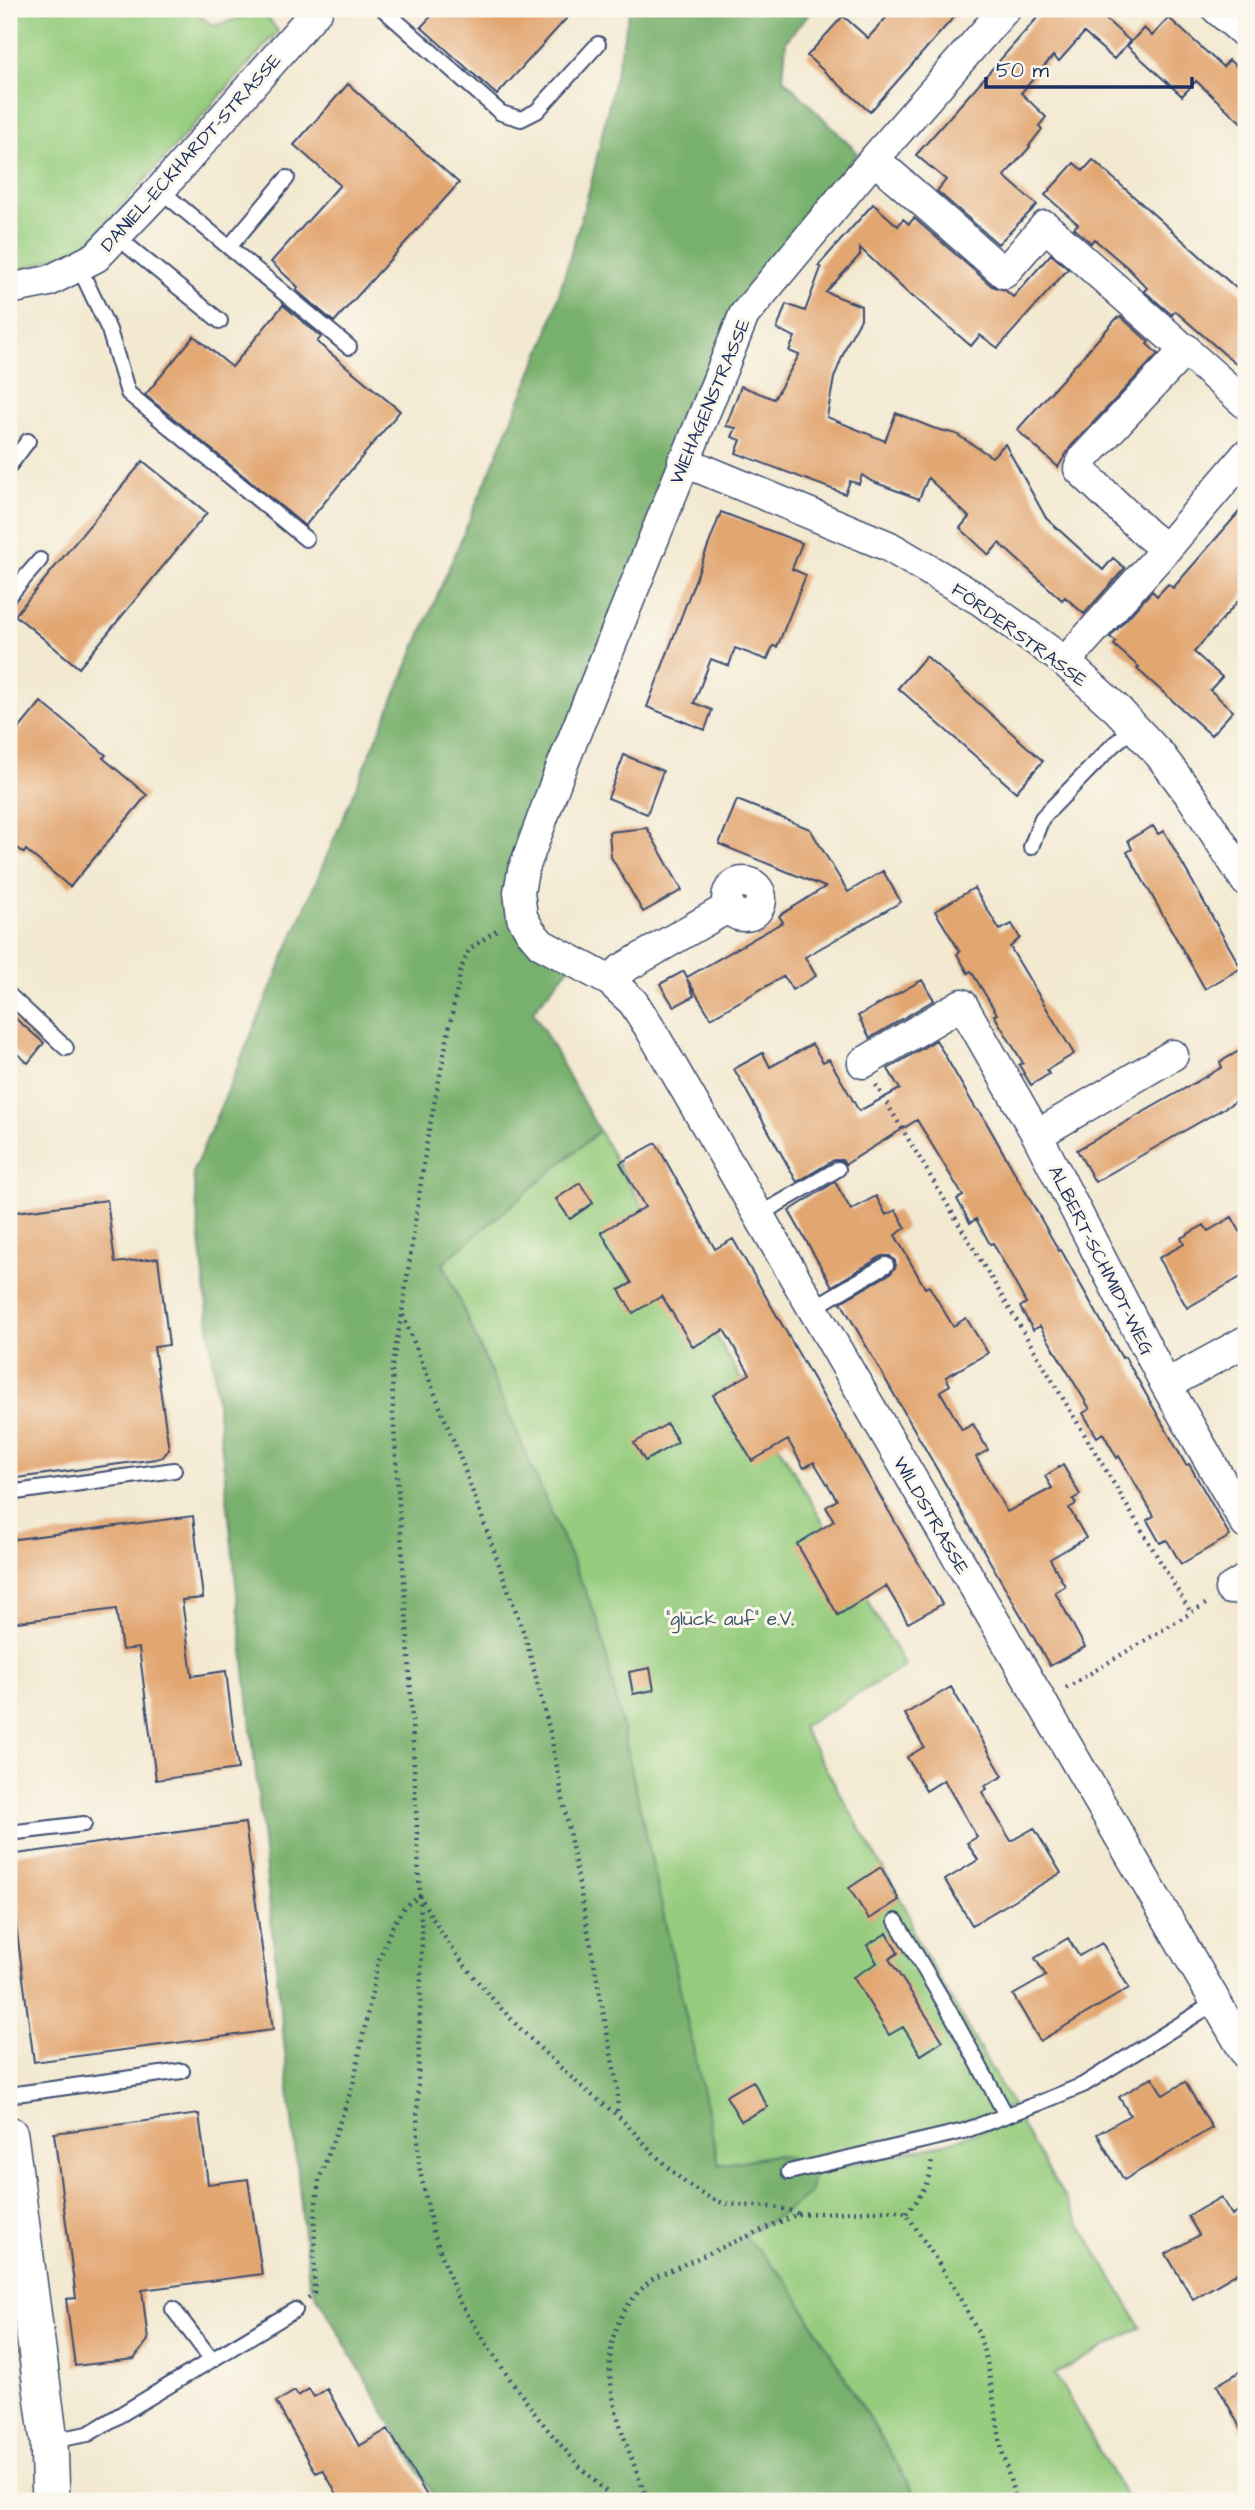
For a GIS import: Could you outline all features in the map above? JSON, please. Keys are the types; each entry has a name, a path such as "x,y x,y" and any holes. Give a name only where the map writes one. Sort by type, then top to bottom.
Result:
{"street":[{"name":"DANIEL-ECKHARDT-STRASSE","path":"9,289 49,281 96,257 160,190 318,9"},
{"name":"WIEHAGENSTRASSE","path":"522,917 519,892 523,871 541,822 683,461 744,315 874,159 1005,9"},
{"path":"1217,9 1246,34"},
{"path":"874,159 1004,272 1045,226 1246,404"},
{"path":"1166,549 1079,469 1084,458 1186,349"},
{"path":"1065,662 1246,455"},
{"name":"FÖRDERSTRASSE","path":"683,461 888,546 980,600 1065,662 1135,727 1160,755 1244,872"},
{"path":"610,981 622,969 729,907"},
{"name":"WILDSTRASSE","path":"522,917 541,944 610,981 633,1002 651,1030 1246,2054"},
{"name":"ALBERT-SCHMIDT-WEG","path":"863,1063 962,1004 1037,1135 1166,1385 1246,1524"},
{"path":"1037,1135 1173,1055"},
{"path":"1166,1385 1246,1340"},
{"path":"9,2135 49,2441 51,2501"}],"lane":[{"path":"383,9 501,113 521,119 537,111 598,44"},
{"path":"230,246 287,178"},
{"path":"160,190 349,347"},
{"path":"117,237 220,321"},
{"path":"79,267 109,330 128,393 306,539"},
{"path":"9,467 28,441"},
{"path":"9,596 40,559"},
{"path":"1031,846 1042,818 1113,745 1135,727"},
{"path":"9,995 66,1048"},
{"path":"759,1215 838,1169"},
{"path":"813,1308 886,1265"},
{"path":"9,1493 174,1470"},
{"path":"9,1833 84,1824"},
{"path":"896,1922 955,2021 1006,2115"},
{"path":"789,2172 964,2131 1083,2085 1216,2002"},
{"path":"9,2095 182,2071"},
{"path":"173,2309 212,2360"},
{"path":"49,2441 88,2434 295,2310"}],"path":[{"path":"522,917 481,939 469,950 461,969 426,1140 392,1367 404,1555 422,1940 417,2115 419,2166 433,2231 457,2300 538,2420 578,2465 616,2501"},
{"path":"863,1063 1191,1613"},
{"path":"402,1313 459,1454 526,1639 551,1736 584,1903 618,2090 617,2116"},
{"path":"1041,1703 1238,1584"},
{"path":"420,1896 438,1930 475,1980 499,2006 581,2087 617,2116 692,2189 717,2202 786,2208 798,2214"},
{"path":"295,2310 314,2293 315,2210 319,2180 353,2085 379,1962 392,1927 404,1907 420,1896"},
{"path":"906,2213 920,2197 928,2182 932,2139"},
{"path":"648,2501 614,2404 611,2381 611,2338 622,2314 638,2290 655,2277 798,2214 892,2210 906,2213 956,2289 979,2334 988,2366 1002,2451 1016,2501"}],"green space":[{"path":"9,9 189,9 214,26 263,11 278,31 89,243 39,264 9,272"},
{"path":"630,9 813,9 786,41 783,78 858,153 776,260 515,893 572,964 533,1011 599,1131 443,1263 599,1623 719,2165 775,2155 809,2162 813,2172 810,2193 790,2209 744,2236 786,2279 919,2501 436,2501 309,2282 193,1172 546,339 591,184"},
{"name":"\"glück auf\" e.V.","path":"599,1131 905,1666 802,1727 909,1914 913,1933 1012,2105 986,2119 809,2162 775,2155 719,2165 599,1623 443,1262"},
{"path":"1018,2119 1141,2327 1055,2374 1128,2501 919,2501 786,2279 744,2236 790,2209 813,2172 940,2145"}],"building":[{"path":"438,9 575,9 497,95 421,27"},
{"path":"894,9 961,9 870,112 807,56 843,16 868,38"},
{"path":"1045,9 1105,9 1100,14 1130,41 1114,59 1084,33 1059,61 1053,56 1021,93 1046,117 1039,126 1042,129 1030,147 1004,176 1037,205 998,244 937,191 946,180 916,155"},
{"path":"1169,18 1223,67 1229,60 1246,75 1246,127 1196,81 1182,96 1127,46 1144,28 1152,36"},
{"path":"348,84 459,183 334,322 296,290 298,287 271,262 340,185 294,145"},
{"path":"1093,160 1246,297 1246,352 1236,364 1175,311 1172,315 1144,291 1147,288 1128,268 1094,239 1091,243 1074,228 1078,224 1045,195 1074,163 1083,171"},
{"path":"873,204 898,226 903,219 909,224 914,218 992,286 1005,290 1013,297 1051,254 1068,269 998,348 980,335 971,346 912,297 860,248 860,255 826,292 861,306 861,319 848,342 834,378 827,417 885,441 896,413 956,434 992,457 1005,444 1046,518 1103,570 1113,558 1125,568 1084,614 1065,597 1062,600 999,543 989,555 960,528 969,517 928,478 919,499 862,475 859,484 850,481 845,494 736,453 741,440 732,437 736,428 726,426 741,386 774,399 799,355 789,351 795,337 777,329 786,304 805,311 821,268 818,266"},
{"path":"283,305 321,337 317,342 400,411 305,526 145,395 194,336 232,367"},
{"path":"1121,317 1149,342 1147,344 1158,354 1071,446 1058,467 1017,430 1117,318"},
{"path":"143,461 207,513 79,668 15,615"},
{"path":"1246,504 1246,592 1194,652 1222,677 1210,690 1233,711 1211,735 1137,669 1139,667 1114,645 1116,642 1110,637 1152,591 1157,596 1168,584 1173,588"},
{"path":"721,512 802,543 792,569 806,575 777,647 773,646 767,660 735,648 729,666 711,659 694,703 712,710 705,730 647,707"},
{"path":"926,656 1043,761 1016,792 898,688"},
{"path":"41,702 106,755 103,758 147,795 70,887 26,850 24,853 9,841 9,741"},
{"path":"624,755 663,771 647,814 608,798"},
{"path":"737,800 810,829 848,892 883,871 901,902 805,957 816,976 792,990 784,976 711,1018 687,979 694,996 674,1007 660,984 684,971 687,977 783,922 779,916 825,887 719,844"},
{"path":"1153,826 1158,834 1164,831 1241,968 1205,989 1127,852 1132,849 1128,840"},
{"path":"647,828 682,890 643,912 611,857 609,832"},
{"path":"974,888 1000,930 1012,924 1020,938 1010,947 1074,1054 1047,1070 1049,1074 1031,1085 1019,1065 1023,1063 994,1015 997,1014 971,971 968,973 957,954 960,952 935,911"},
{"path":"922,980 934,1000 870,1038 858,1016"},
{"path":"9,1013 44,1043 28,1063 9,1047"},
{"path":"936,1040 1122,1358 1125,1357 1230,1536 1181,1564 1167,1540 1160,1543 1147,1520 1154,1516 1119,1456 1117,1458 1103,1433 1097,1437 1083,1413 1090,1409 1040,1326 1033,1330 1020,1307 1026,1303 993,1243 990,1244 976,1219 970,1223 957,1199 963,1196 917,1120 846,1164 842,1160 834,1160 797,1182 734,1069 763,1053 770,1067 812,1044 823,1062 829,1059 859,1111 900,1089 888,1069"},
{"path":"1246,1047 1246,1110 1240,1099 1095,1182 1077,1150 1222,1067 1220,1062"},
{"path":"656,1143 715,1249 733,1239 942,1604 908,1623 886,1586 838,1615 797,1544 834,1521 826,1507 837,1500 814,1462 804,1468 788,1440 752,1461 713,1395 750,1374 724,1330 693,1347 662,1296 633,1313 619,1290 632,1283 601,1232 645,1207 620,1163"},
{"path":"835,1182 851,1210 876,1196 886,1215 896,1210 906,1228 895,1235 925,1288 929,1286 953,1326 966,1318 988,1353 946,1377 950,1385 940,1391 962,1430 973,1424 988,1450 976,1457 1007,1512 1052,1488 1045,1476 1063,1465 1080,1495 1073,1499 1076,1504 1069,1508 1086,1538 1050,1559 1065,1586 1055,1592 1085,1647 1050,1666 841,1302 891,1273 896,1266 895,1261 890,1256 882,1256 832,1286 789,1211"},
{"path":"580,1183 593,1203 570,1219 556,1199"},
{"path":"107,1200 115,1263 158,1258 169,1345 154,1347 169,1449 163,1457 156,1459 9,1479 9,1213"},
{"path":"1232,1217 1246,1242 1246,1274 1187,1308 1159,1258 1184,1244 1181,1238 1204,1225 1208,1231"},
{"path":"667,1424 678,1442 645,1461 634,1443"},
{"path":"193,1516 203,1598 182,1600 192,1676 226,1671 238,1769 156,1780 139,1648 122,1650 116,1609 9,1623 9,1540"},
{"path":"650,1668 654,1690 633,1694 629,1672"},
{"path":"951,1687 1003,1776 985,1786 987,1789 982,1792 1011,1841 1034,1828 1061,1873 972,1925 945,1880 978,1860 967,1843 977,1837 944,1780 926,1791 907,1757 924,1747 905,1714"},
{"path":"245,1823 273,2030 34,2062 9,1855"},
{"path":"881,1867 899,1900 869,1919 849,1888"},
{"path":"887,1933 898,1953 889,1959 943,2041 921,2055 903,2027 889,2035 853,1977 877,1963 867,1945"},
{"path":"1068,1938 1079,1956 1102,1943 1129,1988 1040,2041 1013,1995 1046,1976 1035,1958"},
{"path":"1152,2077 1163,2095 1185,2082 1212,2128 1124,2180 1097,2134 1130,2115 1119,2097"},
{"path":"753,2081 768,2107 741,2121 726,2096"},
{"path":"199,2114 208,2184 248,2179 262,2274 142,2290 148,2340 134,2359 75,2366 66,2299 76,2298 54,2133"},
{"path":"1221,2197 1232,2215 1246,2206 1246,2268 1193,2299 1166,2254 1199,2235 1188,2216"},
{"path":"1246,2368 1246,2438 1217,2385"},
{"path":"309,2389 314,2397 327,2389 359,2446 388,2429 430,2501 341,2501 323,2470 316,2473 276,2402 295,2391 298,2396"}]}
